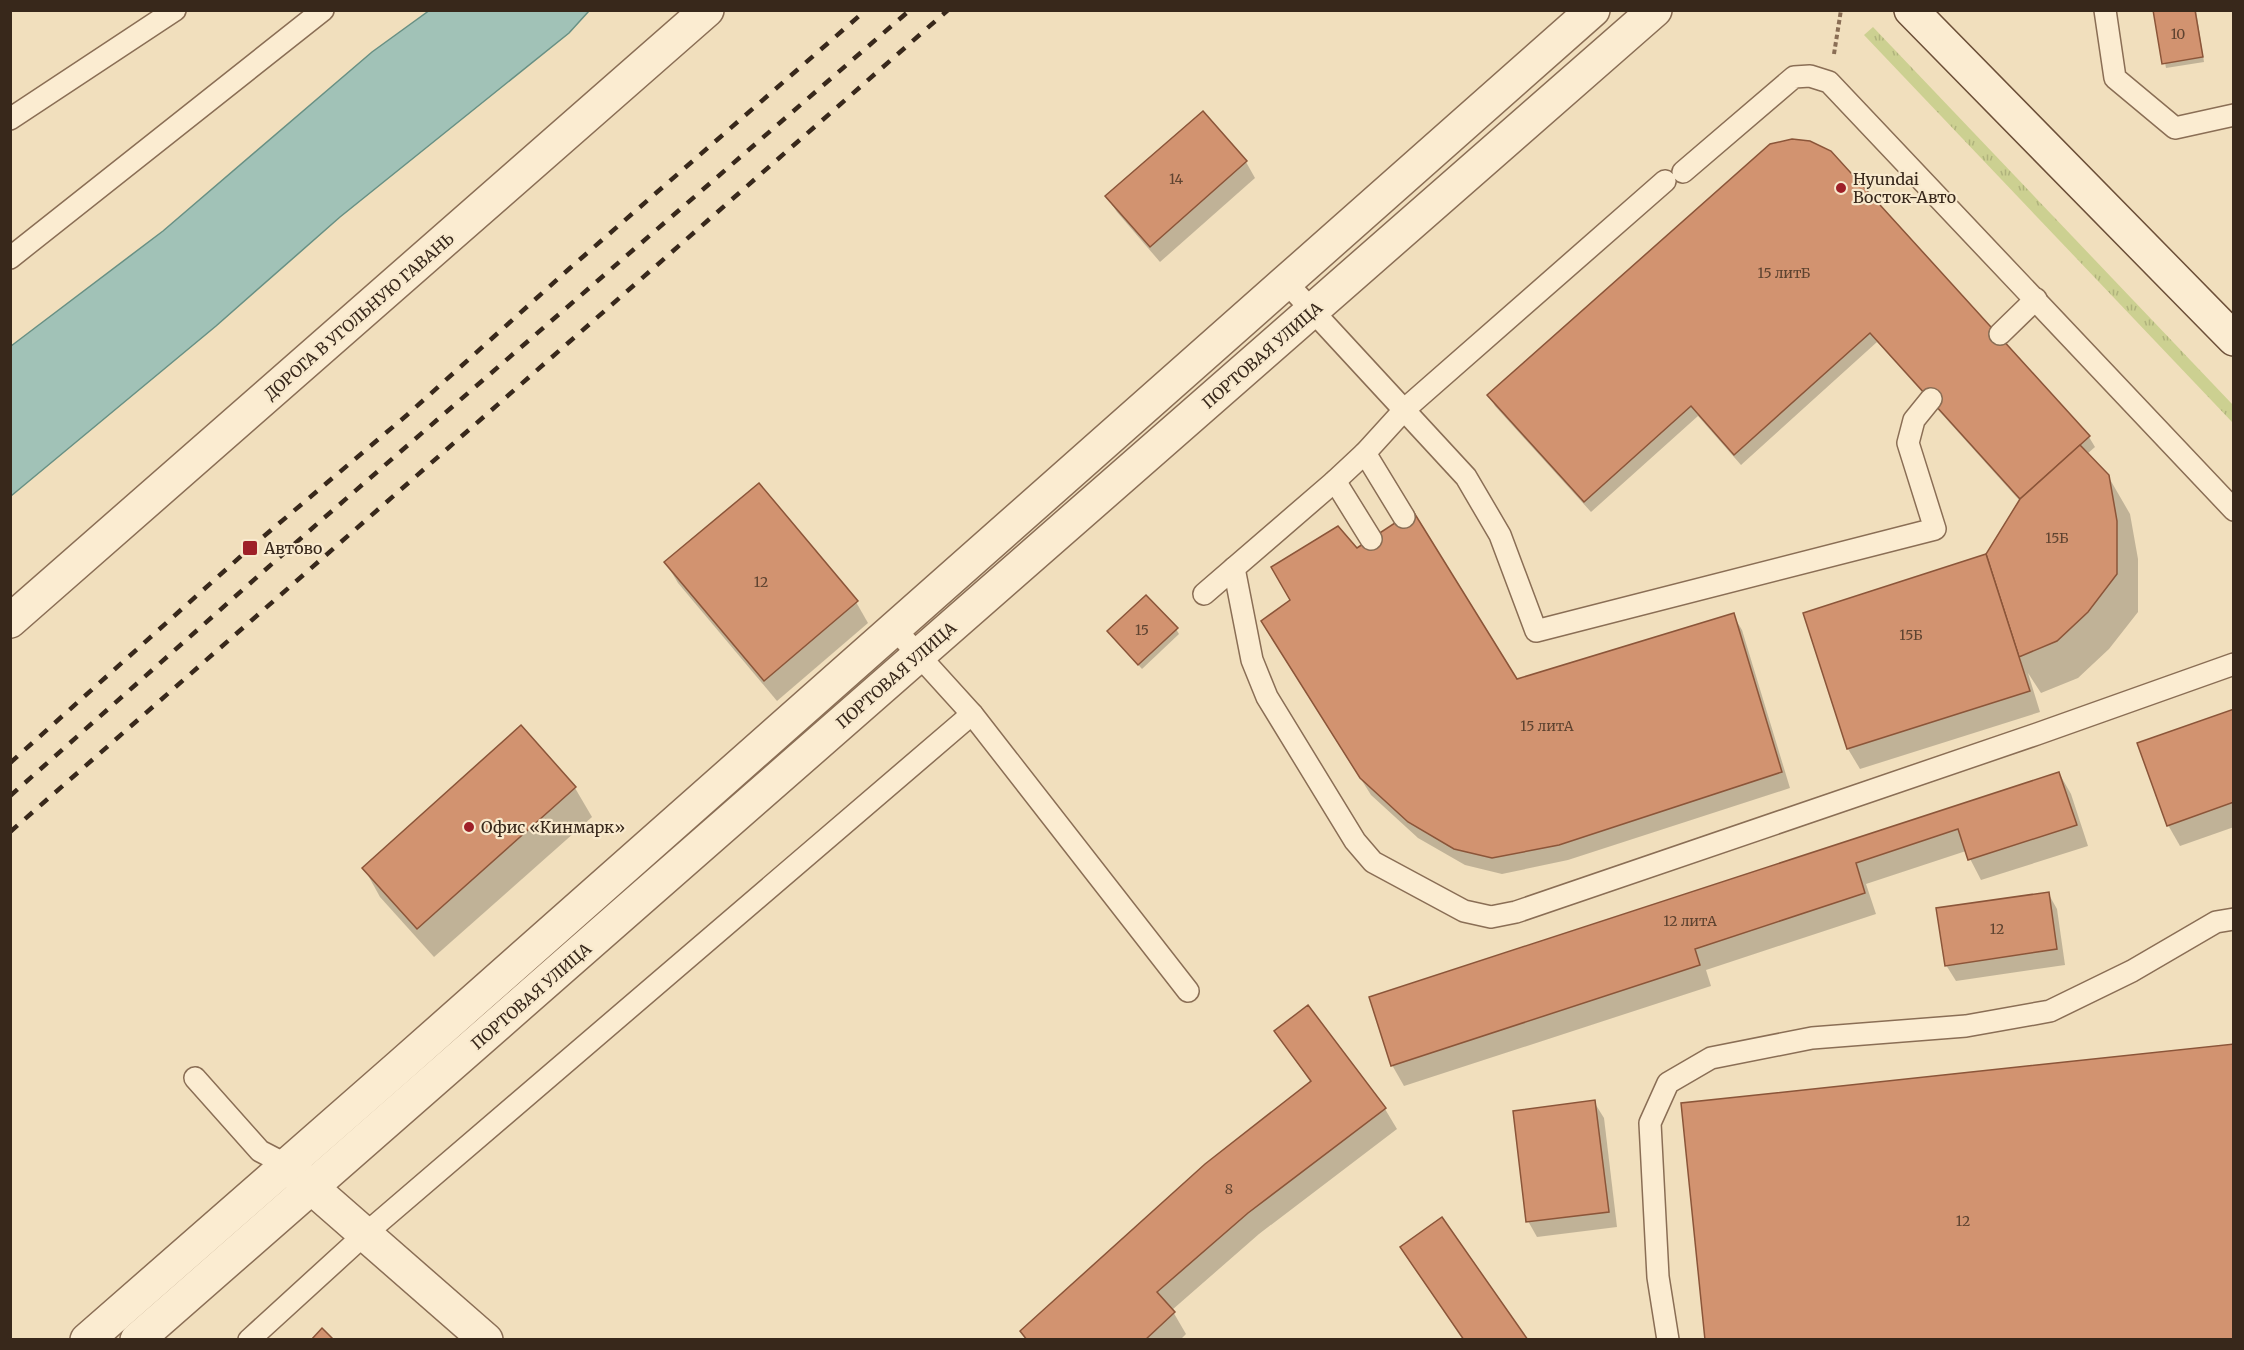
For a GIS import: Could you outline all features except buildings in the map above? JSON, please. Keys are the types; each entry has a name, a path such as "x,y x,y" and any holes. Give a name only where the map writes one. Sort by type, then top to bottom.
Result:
{"street":[{"name":"ДОРОГА В УГОЛЬНУЮ ГАВАНЬ","path":"10,621 707,10"},
{"name":"ПОРТОВАЯ УЛИЦА","path":"87,1340 1593,10"},
{"name":"ПОРТОВАЯ УЛИЦА","path":"137,1340 1655,10"},
{"path":"1911,10 2234,339"},
{"path":"287,1165 486,1340"}],"lane":[{"path":"10,119 175,10"},
{"path":"10,258 323,10"},
{"path":"2105,10 2115,78 2175,128 2234,115"},
{"path":"1204,594 1335,482 1405,409 1674,176 1794,77 1810,76 1829,82 2036,299 2135,409 2234,510"},
{"path":"1286,281 1466,477 1500,535 1536,631 1935,529 1908,443 1914,420 1930,399"},
{"path":"2000,334 2036,299"},
{"path":"1365,453 1404,517"},
{"path":"1335,482 1371,539"},
{"path":"1234,568 1252,660 1267,697 1354,842 1373,862 1395,876 1464,911 1491,917 1516,912 2015,742 2234,664"},
{"path":"894,628 972,714 1188,992"},
{"path":"249,1340 364,1235 972,714"},
{"path":"1668,1340 1658,1277 1650,1123 1668,1083 1711,1058 1812,1038 1966,1026 2050,1011 2132,971 2216,922 2234,920"},
{"path":"195,1078 260,1151 287,1165"}],"path":[{"path":"1829,82 1841,10"}],"green space":[{"path":"1873,27 2233,405 2233,423 1864,35"}],"water":[{"path":"430,10 589,11 569,33 340,217 216,326 11,496 11,346 163,231 372,52"}],"railway":[{"path":"10,763 250,548 407,415 570,268 866,10"},
{"path":"10,796 317,524 910,10"},
{"path":"10,832 948,10"}],"place":[{"name":"Hyundai Восток-Авто","path":"1841,188"},
{"name":"Автово","path":"250,548"},
{"name":"Офис «Кинмарк»","path":"469,827"}]}
